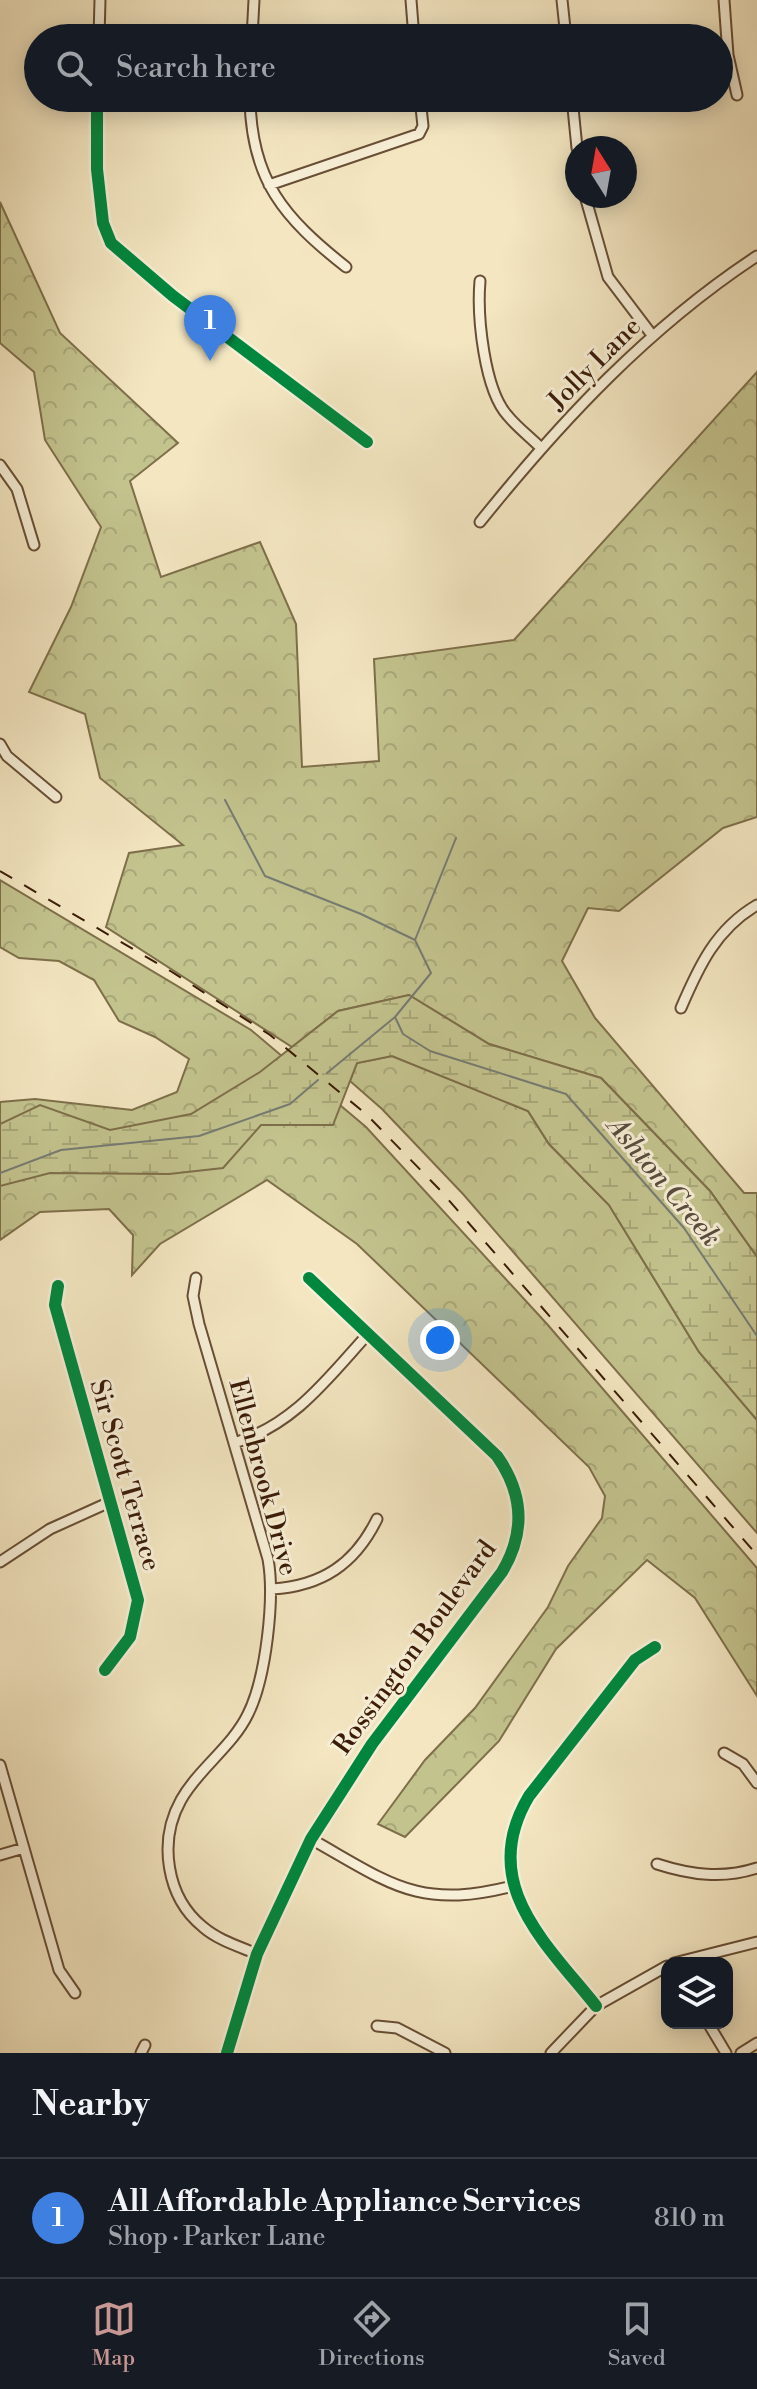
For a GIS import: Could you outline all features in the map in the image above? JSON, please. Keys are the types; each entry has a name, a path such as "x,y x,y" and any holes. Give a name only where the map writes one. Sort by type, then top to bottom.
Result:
{"street":[{"path":"99,24 100,0"},
{"path":"253,24 254,0"},
{"path":"411,0 413,24"},
{"path":"562,0 565,24"},
{"path":"724,0 726,24"},
{"path":"733,77 737,95"},
{"path":"97,112 97,169 103,223 111,243 173,296 367,442"},
{"path":"251,112 252,143 269,185 285,210 346,267"},
{"path":"269,185 419,134 423,126 422,112"},
{"path":"573,112 576,136"},
{"path":"588,208 608,277 652,335"},
{"name":"Jolly Lane","path":"480,522 540,447 652,335 757,256"},
{"path":"480,281 478,309 495,396 506,415 540,447"},
{"path":"0,465 17,489 34,545"},
{"path":"0,744 7,756 56,797"},
{"path":"681,1008 697,968 724,928 757,905"},
{"name":"Ellenbrook Drive","path":"196,1278 193,1296 196,1310 268,1559 272,1589 257,1687 249,1713 237,1733 181,1801 169,1834 168,1851 174,1887 191,1916 217,1937 257,1954"},
{"name":"Rossington Boulevard","path":"227,2053 257,1954 311,1839 372,1744 502,1572 516,1542 520,1517 512,1480 497,1456 309,1278"},
{"name":"Sir Scott Terrace","path":"58,1286 55,1305 134,1578 137,1612 123,1649 105,1670"},
{"path":"234,1443 266,1432 295,1413 368,1334"},
{"path":"0,1562 50,1529 112,1501"},
{"path":"272,1589 307,1584 336,1571 359,1550 377,1519"},
{"path":"596,2006 532,1925 513,1886 511,1843 524,1804 635,1660 655,1647"},
{"path":"724,1753 743,1764 757,1783"},
{"path":"0,1765 59,1970 75,1993"},
{"path":"311,1839 398,1886 426,1895 475,1896 513,1886"},
{"path":"0,1855 24,1848"},
{"path":"657,1864 679,1871 719,1875 757,1868"},
{"path":"701,1957 757,1942"},
{"path":"551,2053 596,2006 661,1969"},
{"path":"377,2026 397,2028 445,2053"},
{"path":"712,2029 726,2053"},
{"path":"741,2053 757,2043"}],"green space":[{"path":"0,202 60,333 178,443 130,481 161,577 260,542 296,624 302,767 379,761 374,659 514,640 757,372 757,817 723,828 619,911 588,908 562,961 595,1018 744,1193 757,1193 757,1257 710,1191 601,1078 489,1044 409,995 338,1011 292,1047 106,927 129,853 183,845 100,778 85,714 29,692 71,607 101,527 45,440 34,372 0,343"},
{"path":"0,880 251,1030 366,1127 547,1324 757,1568 757,1696 695,1598 647,1560 556,1649 499,1741 405,1837 378,1824 425,1760 475,1708 548,1607 568,1566 602,1518 605,1496 589,1467 357,1244 267,1180 160,1244 132,1275 133,1235 109,1209 40,1212 0,1240 0,1102 35,1099 132,1110 177,1092 189,1059 155,1037 119,1021 94,980 59,961 19,958 0,947"},
{"path":"409,995 489,1044 601,1078 710,1191 757,1257 757,1420 699,1352 609,1205 549,1144 528,1111 392,1056 357,1063 333,1125 261,1125 223,1168 169,1174 50,1173 0,1186 0,1124 40,1105 110,1130 191,1114 260,1072 338,1011"},
{"path":"392,1056 528,1111 549,1144 609,1205 699,1352 757,1420 757,1533 463,1194 382,1109 350,1081 357,1063"}],"waterway":[{"path":"225,800 265,876 361,914 415,940"},
{"path":"327,1073 395,1017 431,973 415,940 456,838"},
{"name":"Ashton Creek","path":"395,1017 403,1034 430,1051 566,1094 684,1228 757,1336"},
{"path":"0,1173 61,1150 199,1136 290,1104 318,1080"}],"railway":[{"path":"0,871 172,972 270,1035 366,1114 440,1190 757,1555"}],"cycle path":[{"path":"97,112 97,169 103,223 111,243 173,296 367,442"},
{"path":"227,2053 257,1954 311,1839 372,1744 502,1572 510,1557 518,1527 512,1484 497,1456 309,1278"},
{"path":"58,1286 55,1305 138,1600 130,1637 105,1670"},
{"path":"596,2006 524,1910 514,1884 510,1857 515,1827 529,1796 635,1660 655,1647"}],"place":[{"name":"All Affordable Appliance Services","path":"210,361"}]}
